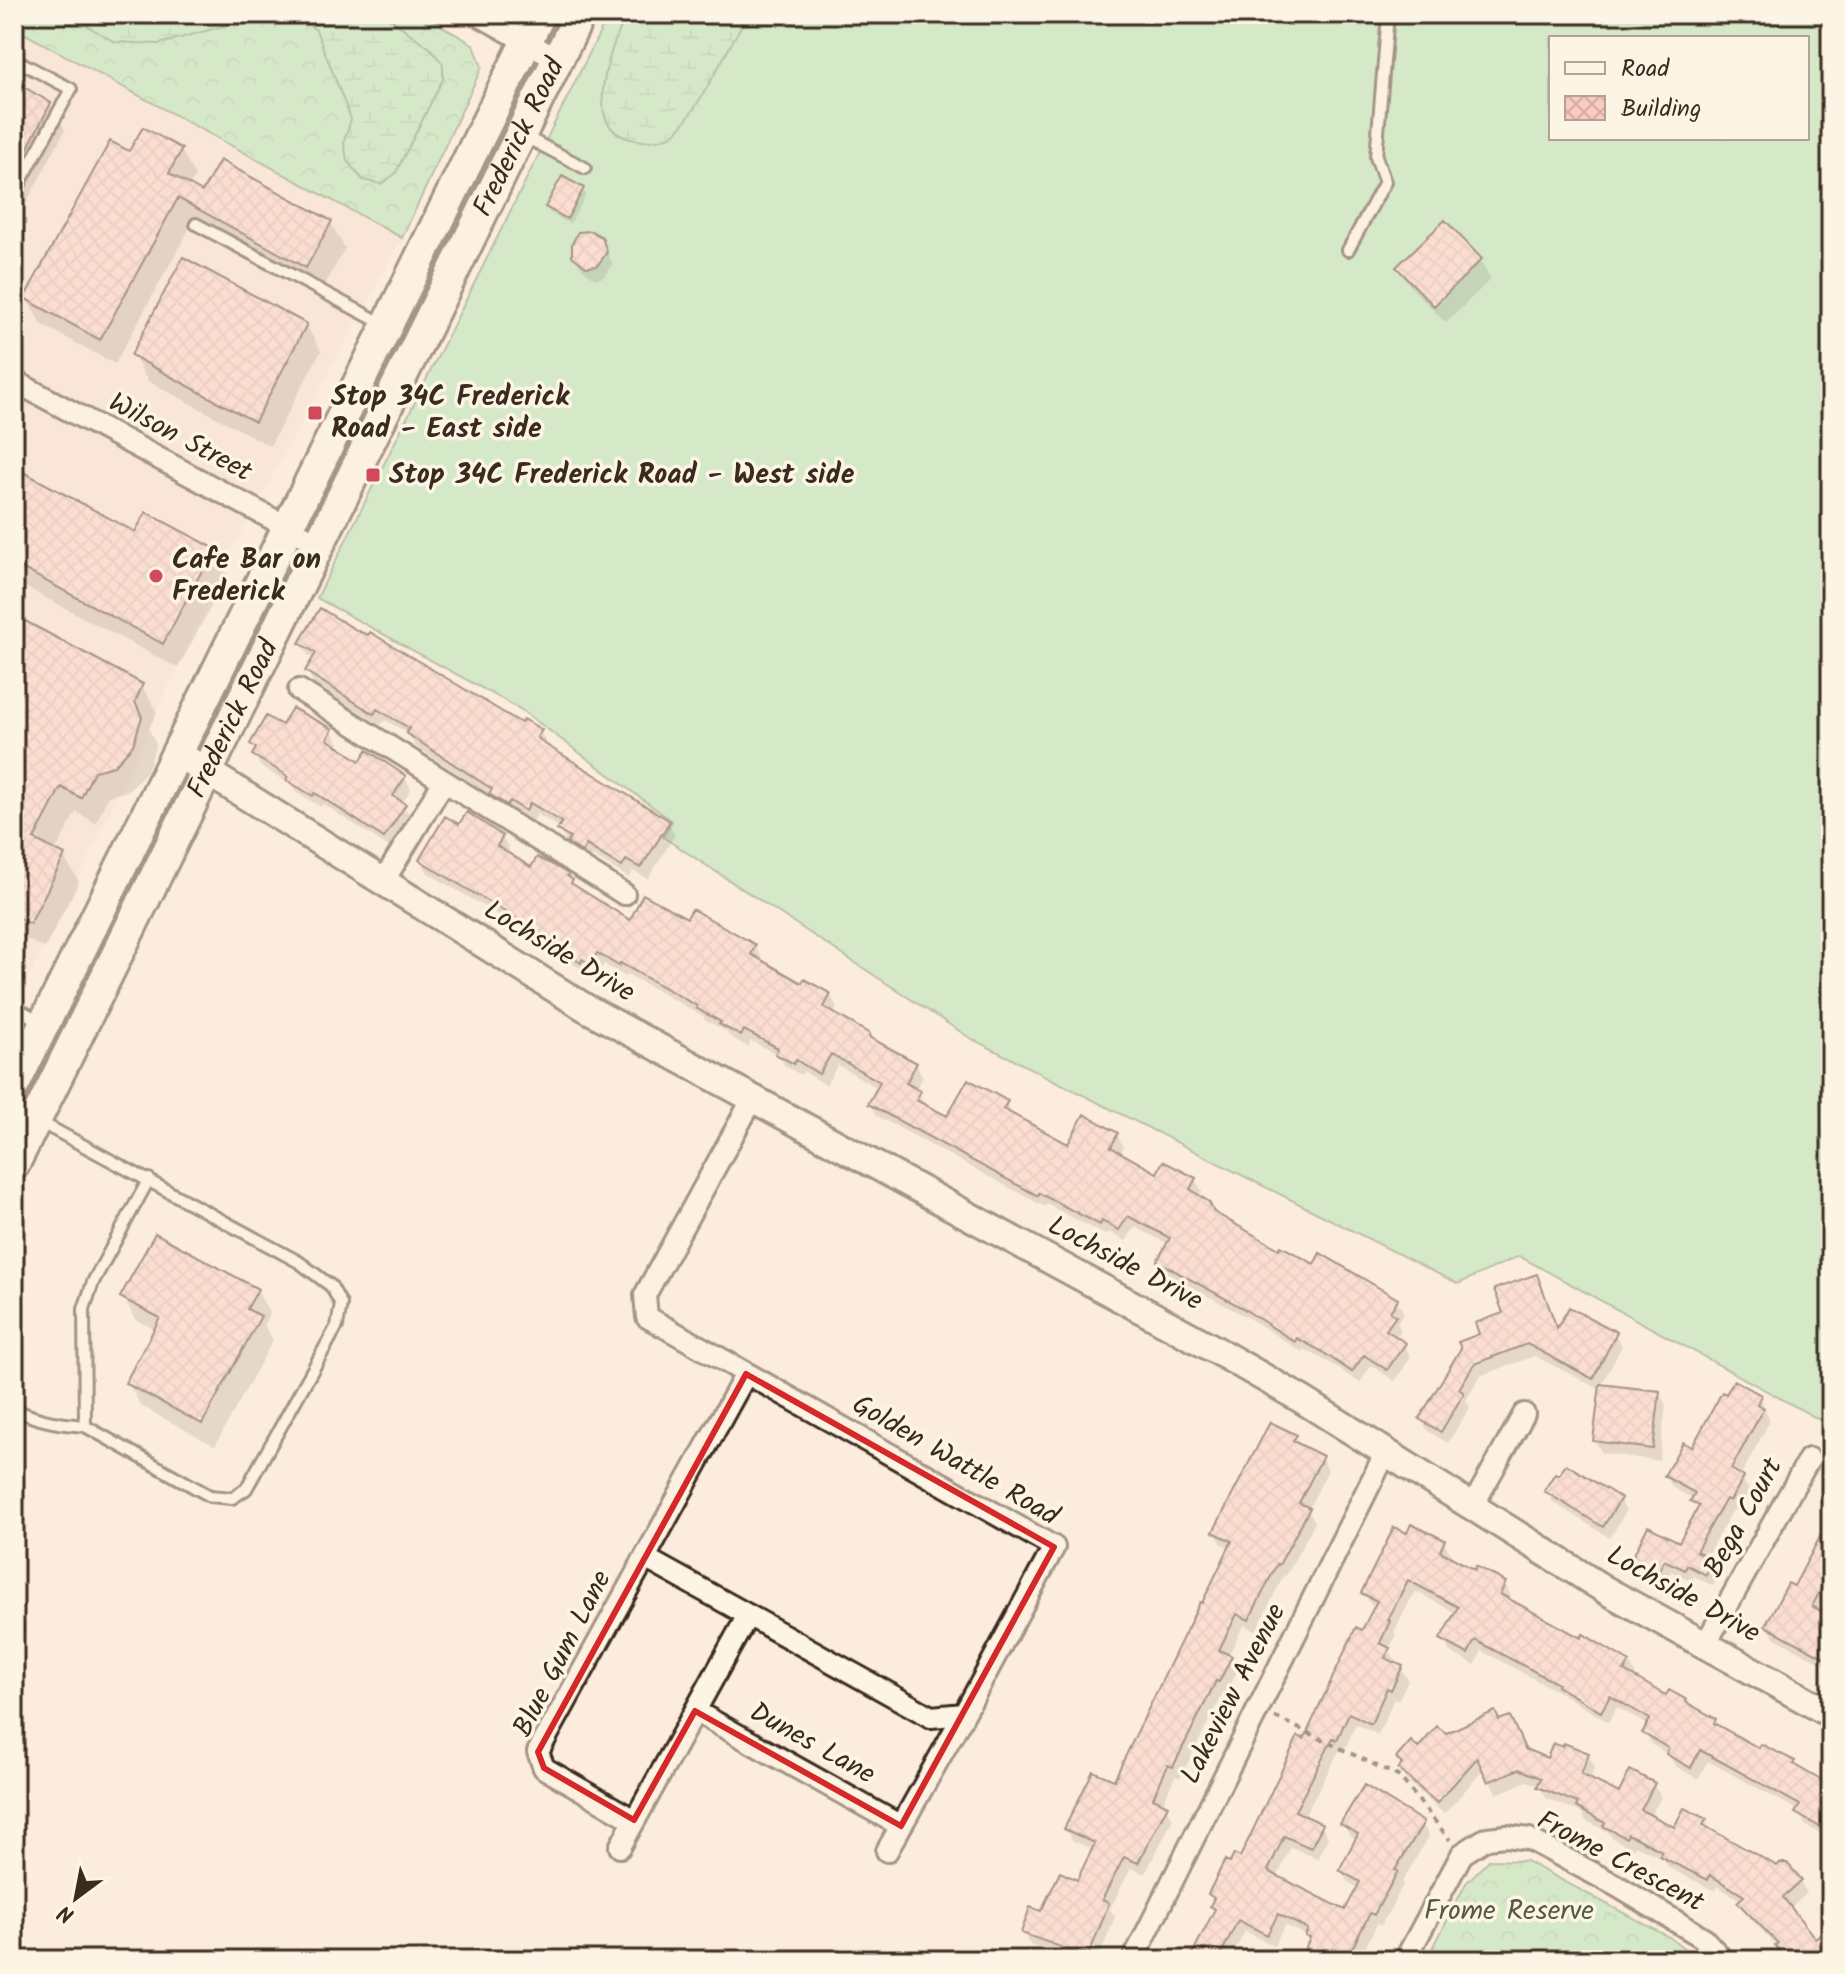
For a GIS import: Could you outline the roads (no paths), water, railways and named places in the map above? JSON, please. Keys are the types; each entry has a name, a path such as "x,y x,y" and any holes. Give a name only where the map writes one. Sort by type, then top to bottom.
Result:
{"main road":[{"name":"Frederick Road","path":"14,1164 580,14"},
{"name":"Frederick Road","path":"14,1085 534,27"}],"street":[{"path":"477,14 534,27 557,59"},
{"name":"Wilson Street","path":"14,381 319,544"},
{"path":"299,690 624,894"},
{"name":"Lochside Drive","path":"177,753 586,1008 1214,1349 1386,1452 1607,1591 1831,1714"},
{"path":"383,882 444,781"},
{"name":"Golden Wattle Road","path":"752,1100 645,1295 647,1317 1054,1547 964,1714"},
{"name":"Blue Gum Lane","path":"634,1820 544,1768 538,1752 746,1374"},
{"path":"1472,1507 1524,1414"},
{"name":"Lakeview Avenue","path":"1133,1960 1386,1452"},
{"name":"Bega Court","path":"1705,1645 1809,1459"},
{"name":"Blue Gum Lane","path":"645,1558 748,1615"},
{"path":"620,1847 748,1615 931,1717 964,1714"},
{"name":"Dunes Lane","path":"695,1711 901,1826"},
{"path":"887,1851 964,1714"},
{"name":"Frome Crescent","path":"1405,1960 1462,1854 1487,1838 1506,1836 1529,1839 1617,1886 1702,1937 1723,1960"}],"lane":[{"path":"1348,250 1385,182 1376,157 1388,14"},
{"path":"14,59 71,89 14,194"},
{"path":"520,134 585,168"},
{"path":"196,224 386,326"},
{"path":"14,1007 44,1024"},
{"path":"16,1410 45,1421 85,1426 210,1496 232,1498 246,1489 337,1326 341,1304 331,1286 299,1262 36,1120"},
{"path":"85,1426 84,1309 93,1282 149,1179"}],"place":[{"name":"Stop 34C Frederick Road - East side","path":"315,413"},
{"name":"Stop 34C Frederick Road - West side","path":"373,475"},
{"name":"Cafe Bar on Frederick","path":"156,576"}],"park label":[{"name":"Frome Reserve","path":"1509,1911"}]}
